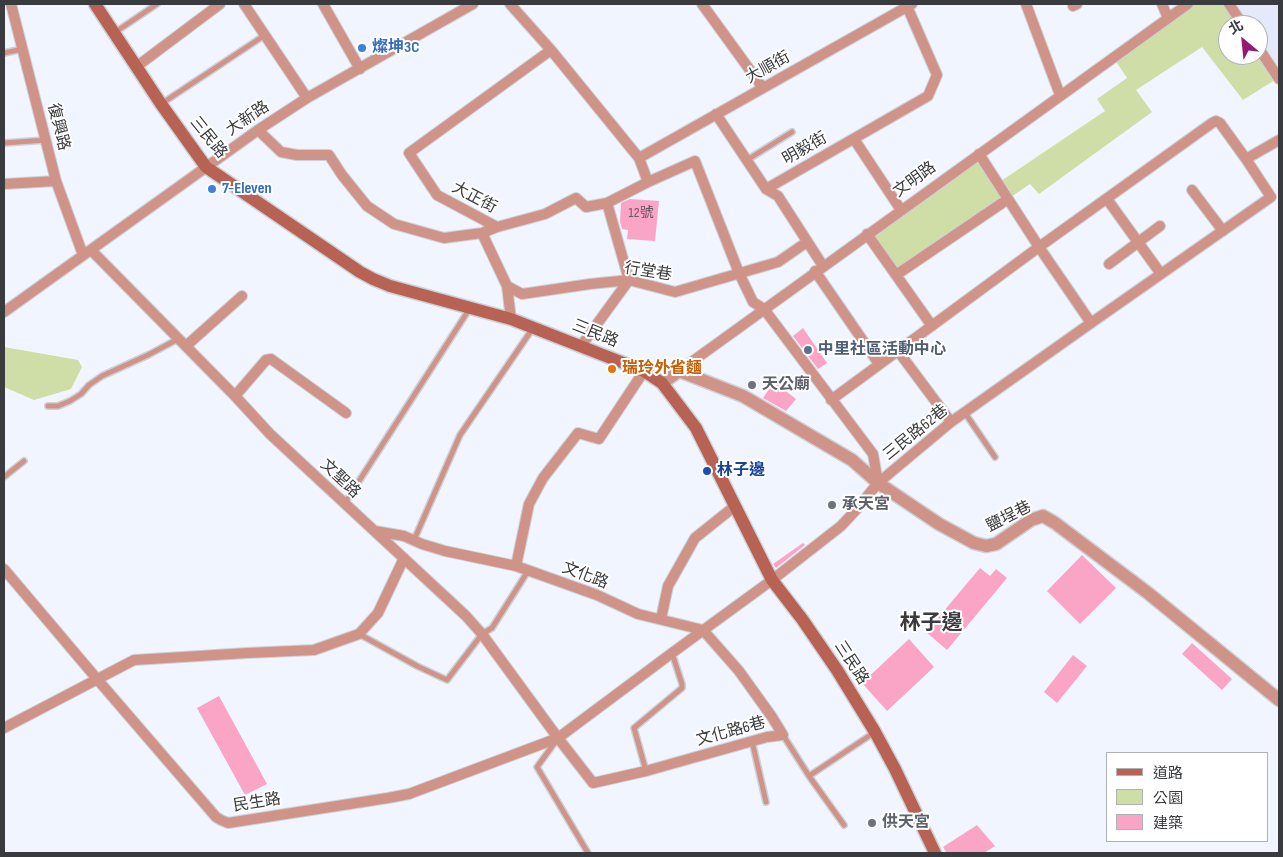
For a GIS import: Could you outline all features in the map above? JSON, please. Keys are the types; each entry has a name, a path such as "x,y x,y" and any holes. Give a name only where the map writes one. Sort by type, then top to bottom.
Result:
{"main road":[{"name":"三民路","path":"95,4 161,104 206,167 373,279 390,286 511,319 644,371 662,383 696,428 772,580 837,670 875,732 935,853"}],"street":[{"name":"復興路","path":"11,4 56,181 87,252"},
{"path":"136,67 220,4"},
{"path":"244,4 307,98"},
{"path":"323,4 360,69"},
{"name":"大新路","path":"4,312 258,130 307,98 473,4"},
{"path":"510,4 552,50 639,158 648,182"},
{"path":"702,4 763,88"},
{"name":"大順街","path":"639,158 909,4"},
{"name":"明毅街","path":"766,189 928,96 937,75 909,4"},
{"path":"1026,4 1060,95"},
{"path":"1162,4 1168,18"},
{"name":"文明路","path":"662,383 1188,4"},
{"path":"1229,4 1236,15"},
{"name":"大正街","path":"497,227 438,195 409,153 552,50"},
{"path":"1268,62 1279,79"},
{"path":"716,114 766,189 778,196 808,242 819,269 880,364"},
{"name":"三民路62巷","path":"772,580 841,526 878,483 951,422 1223,231 1275,199 1220,123 1212,123 831,400"},
{"path":"258,130 281,152 297,155 329,155 342,176 367,206 394,224 444,238 482,233"},
{"path":"854,139 901,210"},
{"path":"1246,159 1279,140"},
{"path":"979,154 1090,323"},
{"path":"497,227 545,214 576,198 586,207 607,203 694,160 739,273 753,302 764,309 872,454 878,483"},
{"path":"4,184 56,181"},
{"path":"1192,190 1223,231"},
{"path":"1107,198 1161,274"},
{"path":"896,275 1008,199"},
{"path":"581,346 629,280 607,203"},
{"path":"1109,264 1160,226"},
{"name":"大正街","path":"497,227 482,233 507,286 511,319"},
{"path":"867,234 932,326"},
{"name":"行堂巷","path":"507,286 522,294 629,280 675,292 778,262 808,242"},
{"name":"文聖路","path":"87,252 182,342 270,434 466,616 482,634 558,738"},
{"path":"182,342 242,296"},
{"path":"898,351 951,422"},
{"path":"235,396 268,358 346,413"},
{"path":"516,566 528,504 543,478 578,433 599,438 644,371"},
{"name":"鹽埕巷","path":"679,371 744,396 852,460 878,483 939,524 974,543 986,546 996,544 1031,520 1043,516 1148,593 1279,700"},
{"path":"661,619 668,586 695,538 735,506"},
{"name":"文化路","path":"374,530 404,536 445,551 516,566 597,595 638,614 703,630"},
{"path":"4,728 134,660 314,650 359,634 378,613 404,558"},
{"name":"民生路","path":"4,569 216,817 228,823 409,794 558,738 703,630"},
{"path":"703,630 772,580"},
{"name":"文化路6巷","path":"558,738 593,784 783,734 739,671 703,630"}],"lane":[{"path":"114,32 157,4"},
{"path":"161,104 264,35"},
{"path":"4,53 23,49"},
{"path":"746,160 792,132"},
{"path":"4,143 46,140"},
{"path":"345,503 470,307"},
{"path":"414,540 460,435 534,328"},
{"path":"48,406 58,406 70,401 102,376 182,342"},
{"path":"965,412 995,457"},
{"path":"4,477 24,461"},
{"path":"359,634 447,680 482,634 492,628 528,571"},
{"path":"646,771 634,728 682,688 672,653"},
{"path":"808,776 875,732"},
{"path":"783,734 808,776 844,825"},
{"path":"558,738 538,767 588,853"},
{"path":"752,742 766,802"}],"shaded area":[{"path":"1236,4 1279,4 1279,69 1268,52 1268,15 1243,15"}],"green space":[{"path":"1187,4 1229,4 1236,15 1218,15 1218,65 1267,65 1278,78 1243,100 1202,47 1136,90 1152,112 1039,194 1030,184 896,275 867,234 979,154 998,183 1105,111 1097,99 1127,78 1113,57"},
{"path":"4,347 78,360 82,367 71,389 34,400 4,387"}],"building":[{"path":"630,199 659,201 655,241 627,239 628,230 622,229 620,222 621,203"},
{"name":"中里社區活動中心","path":"803,328 827,363 818,369 793,336"},
{"path":"774,382 796,399 786,411 763,398"},
{"path":"803,543 805,545 776,568 773,564"},
{"path":"1082,555 1116,588 1080,624 1047,591"},
{"path":"980,568 990,576 996,569 1007,578 947,650 926,632"},
{"path":"909,639 934,667 887,711 862,683"},
{"path":"1192,643 1232,679 1222,690 1182,654"},
{"path":"1073,655 1087,666 1057,703 1044,692"},
{"path":"219,696 267,784 245,795 197,708"},
{"path":"977,825 995,846 984,853 947,853 943,847"}],"place":[{"name":"燦坤3C","path":"362,48"},
{"name":"7-Eleven","path":"212,189"},
{"name":"中里社區活動中心","path":"808,350"},
{"name":"瑞玲外省麵","path":"612,369"},
{"name":"天公廟","path":"752,385"},
{"name":"林子邊","path":"707,471"},
{"name":"承天宮","path":"832,505"},
{"name":"供天宮","path":"872,823"}],"district":[{"name":"林子邊","path":"931,624"}]}
